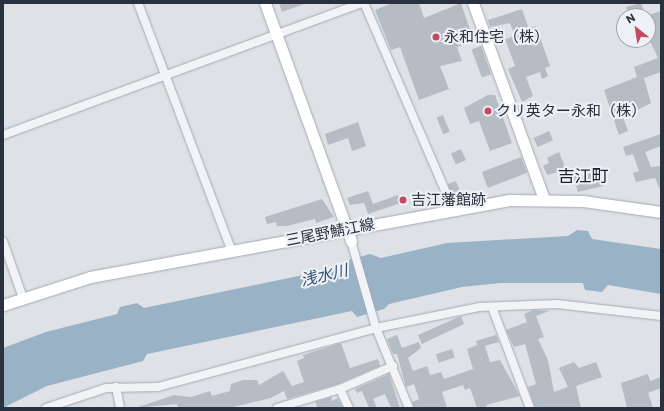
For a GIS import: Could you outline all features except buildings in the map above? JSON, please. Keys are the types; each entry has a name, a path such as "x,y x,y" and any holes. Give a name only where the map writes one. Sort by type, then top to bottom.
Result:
{"main road":[{"path":"265,3 348,228 351,241"},
{"path":"473,3 544,199"},
{"name":"三尾野鯖江線","path":"3,305 90,277 231,249 453,209 544,199 661,212"}],"street":[{"path":"138,3 231,249"},
{"path":"3,135 363,3 453,209"},
{"path":"3,241 23,298"},
{"path":"351,241 376,328 393,366 409,408"},
{"path":"46,408 116,387 158,387 376,328 492,307 556,304 661,316"},
{"path":"492,307 530,408"},
{"path":"277,408 299,405 393,366"},
{"path":"116,387 120,408"},
{"path":"340,389 349,408"}],"water":[{"name":"浅水川","path":"577,230 588,231 592,239 661,249 661,294 608,285 602,292 585,290 583,283 500,283 462,287 389,304 384,309 357,317 352,311 147,354 143,361 47,386 3,408 3,348 46,332 117,314 120,307 137,303 144,308 346,266 349,260 370,254 381,258 447,243 568,236"}],"place":[{"name":"永和住宅（株）","path":"436,37"},
{"name":"クリ英ター永和（株）","path":"488,111"},
{"name":"吉江藩館跡","path":"403,200"}],"district":[{"name":"吉江町","path":"583,176"}]}
